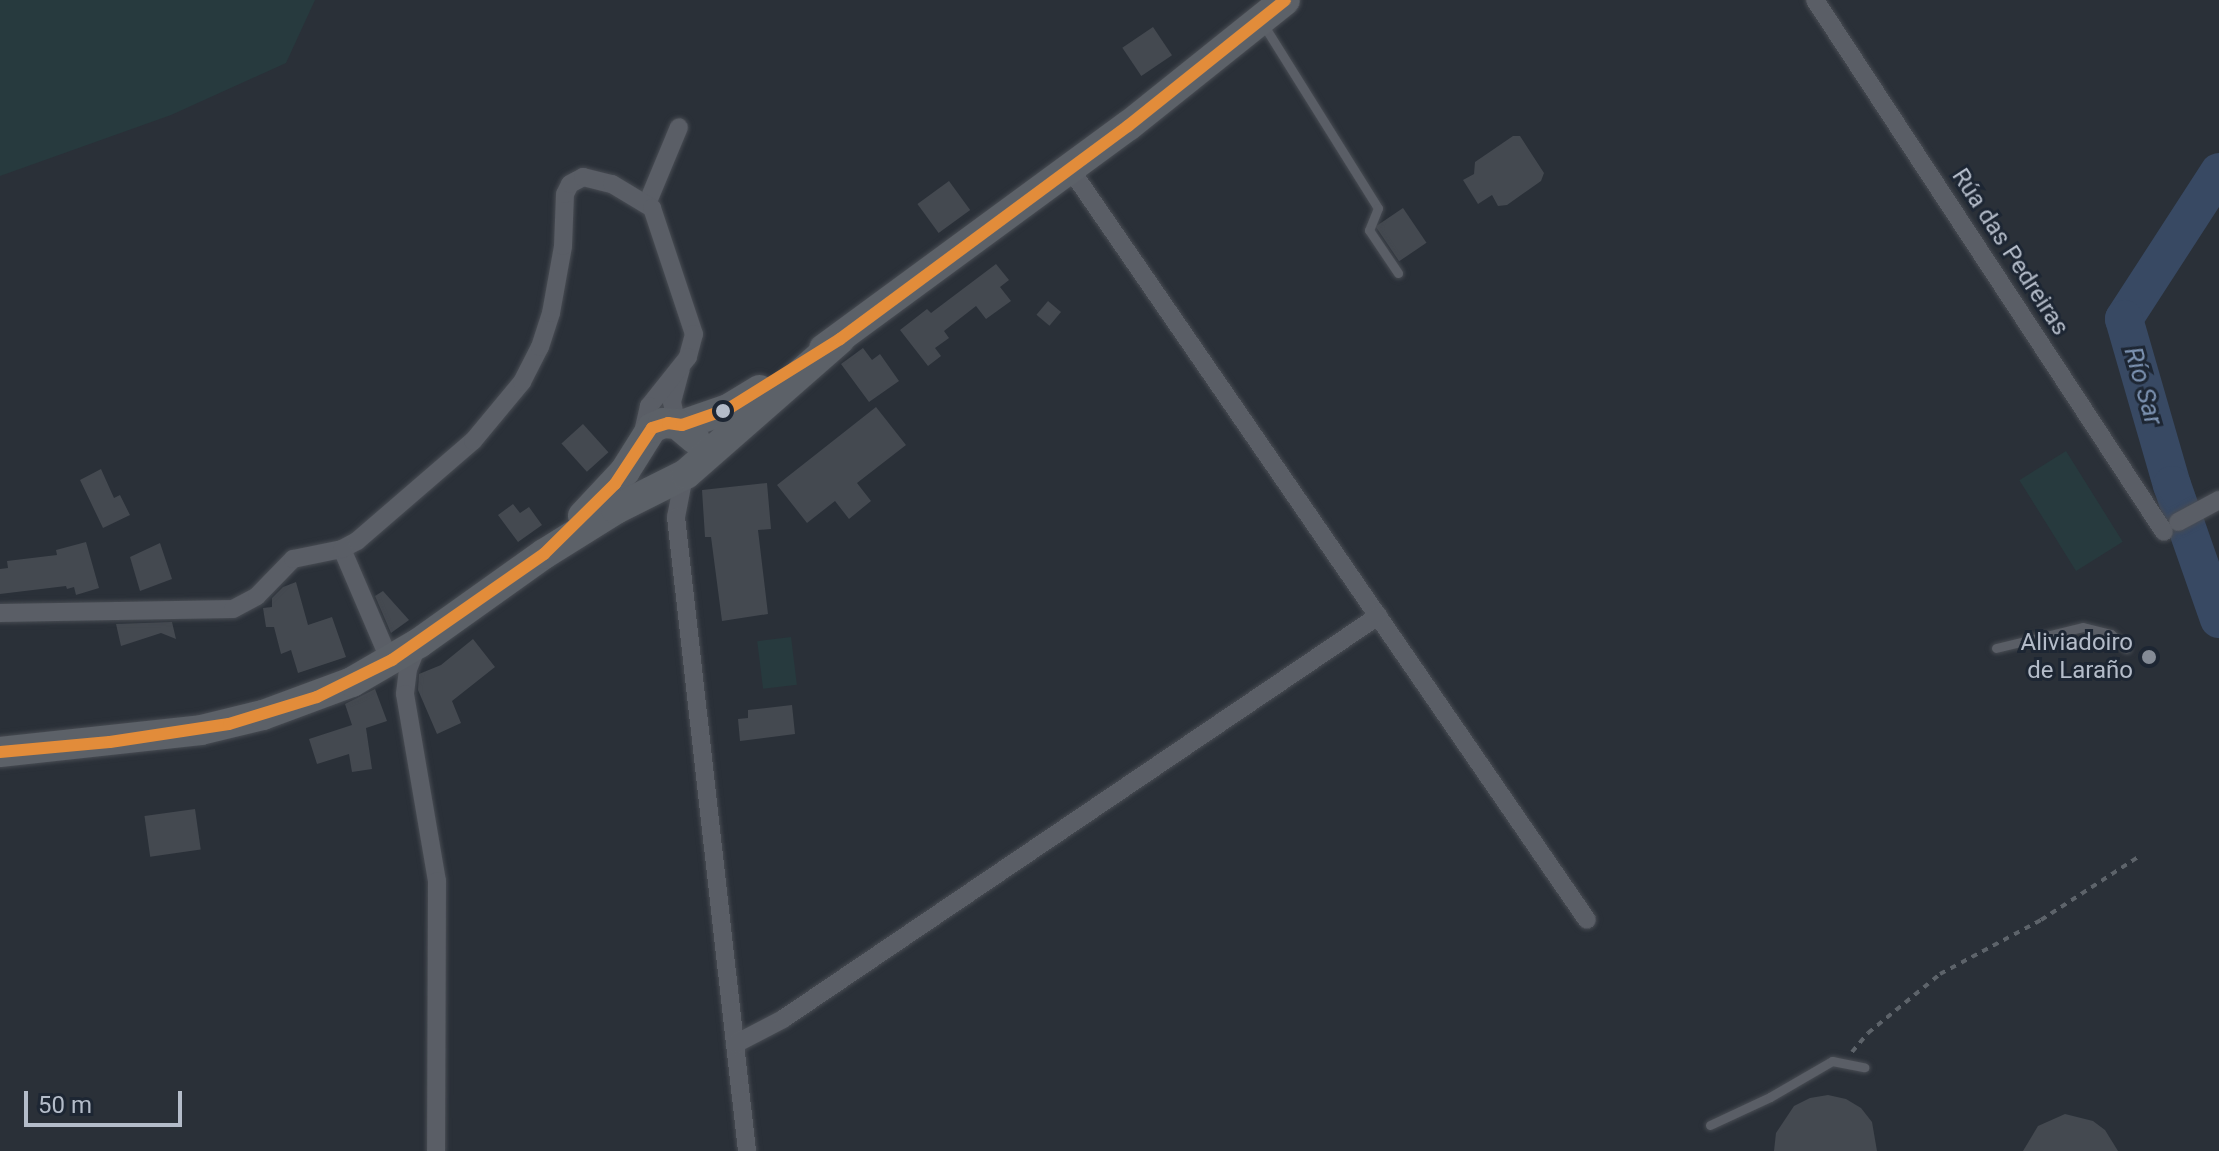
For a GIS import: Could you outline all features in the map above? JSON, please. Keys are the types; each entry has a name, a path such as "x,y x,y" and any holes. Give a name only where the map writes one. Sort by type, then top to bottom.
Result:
{"main road":[{"path":"665,468 654,427 680,424 734,406 840,339 1071,170 1285,0"},
{"path":"0,752 110,742 229,724 317,697 382,666 796,378 840,339"},
{"path":"544,554 609,491 665,468 698,447 692,434 680,424"}],"street":[{"name":"Rúa das Pedreiras","path":"1815,0 2171,527 2211,504"},
{"path":"647,204 679,127"},
{"path":"1071,170 1587,920"},
{"path":"0,613 233,609 257,596 293,559 342,549 363,536 454,458 493,419 522,382 540,347 551,313 563,246 563,203 570,184 583,177 598,179 647,204 656,216 694,334 693,348 649,406 643,422 665,468 676,517 747,1151"},
{"path":"680,424 672,402 682,366"},
{"path":"665,468 676,517"},
{"path":"342,549 382,666 405,694"},
{"path":"735,1044 783,1019 1378,616"},
{"path":"419,643 408,669 405,694 437,881 436,1151"}],"lane":[{"path":"1261,21 1378,208 1369,230 1398,273"},
{"path":"740,443 796,378"},
{"path":"665,468 727,455"},
{"path":"1996,648 2083,627 2111,634 2126,648"},
{"path":"1710,1125 1770,1097 1832,1061 1864,1067"}],"path":[{"path":"1843,1063 1868,1033 1940,974 2041,920 2138,857"}],"green space":[{"path":"0,0 315,0 286,63 171,115 0,176"},
{"path":"2066,451 2123,542 2076,571 2019,480"},
{"path":"791,637 797,685 763,689 757,641"}],"building":[{"path":"1153,27 1172,55 1141,76 1122,48"},
{"path":"1513,136 1520,136 1544,173 1541,181 1507,205 1498,206 1492,195 1478,204 1463,180 1474,174 1475,162"},
{"path":"949,181 970,210 939,233 917,204"},
{"path":"1403,208 1426,243 1399,261 1376,226"},
{"path":"996,264 1009,280 1000,287 1011,301 986,319 976,306 944,331 949,338 935,348 941,356 928,366 900,330 927,309 931,313"},
{"path":"1048,301 1061,312 1049,326 1036,315"},
{"path":"863,348 872,360 880,354 899,381 869,402 841,364"},
{"path":"876,407 906,445 857,483 871,501 849,519 835,501 807,523 777,485"},
{"path":"583,424 608,452 587,472 561,443"},
{"path":"101,469 114,498 120,495 130,515 103,528 80,480"},
{"path":"767,483 771,529 758,530 768,614 722,621 711,537 705,537 702,490"},
{"path":"513,504 520,513 529,507 542,525 518,542 498,515"},
{"path":"86,542 99,588 76,595 74,587 67,589 66,586 0,594 0,569 8,568 7,561 57,555 56,550"},
{"path":"160,543 172,579 140,591 130,557"},
{"path":"296,582 308,625 332,617 346,657 298,673 291,650 281,654 274,627 266,627 263,608 272,607 272,598 283,587"},
{"path":"383,591 409,620 391,633 375,596"},
{"path":"172,622 176,639 161,633 121,646 116,624"},
{"path":"473,639 495,667 452,701 461,723 437,734 418,690 419,674 441,665"},
{"path":"375,689 387,721 366,728 372,769 352,772 349,754 317,764 309,739 352,725 345,704"},
{"path":"792,705 795,734 740,741 738,719 748,718 748,710"},
{"path":"195,809 201,850 150,857 144,816"},
{"path":"1828,1095 1846,1099 1861,1108 1872,1122 1877,1151 1774,1151 1776,1133 1794,1106 1810,1098"},
{"path":"2065,1114 2093,1121 2105,1130 2118,1151 2023,1151 2038,1126"}],"waterway":[{"name":"Río Sar","path":"2219,172 2124,319 2172,485 2219,619"}],"transit line":[{"path":"0,752 110,742 229,724 317,697 392,660 544,554 615,484 652,428 668,423 682,425 728,409 840,339 1128,126 1285,0"}],"place":[{"name":"Aliviadoiro de Laraño","path":"2149,657"}]}
